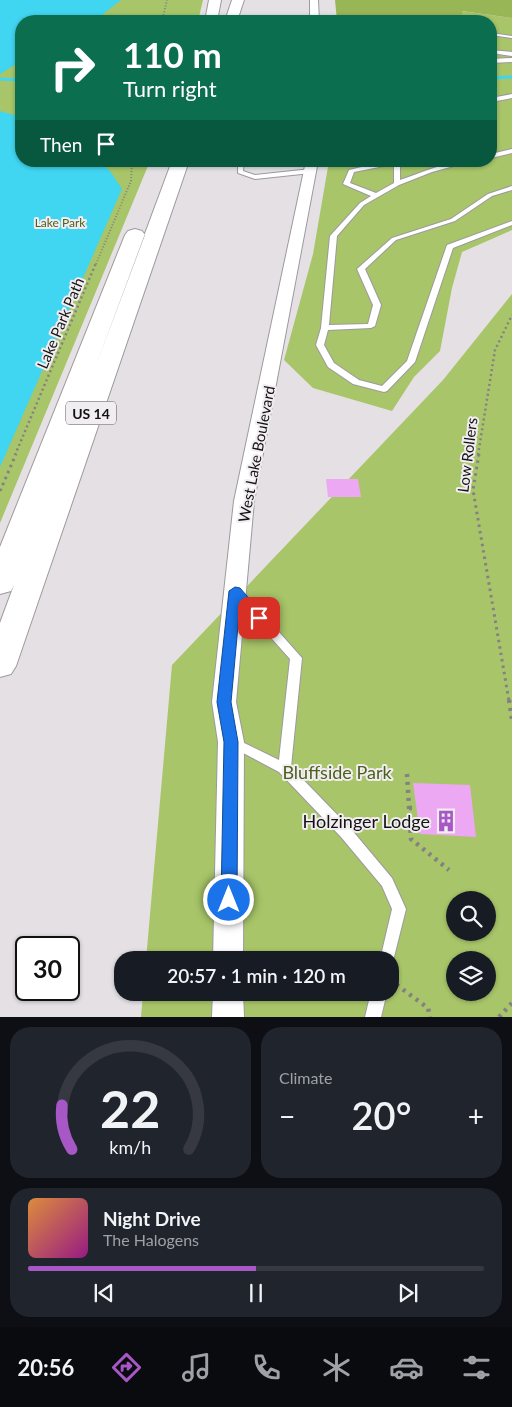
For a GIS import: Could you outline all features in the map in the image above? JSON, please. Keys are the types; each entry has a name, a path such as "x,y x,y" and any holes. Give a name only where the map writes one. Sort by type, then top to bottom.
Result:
{"highway":[{"path":"213,15 215,0"},
{"path":"233,15 238,0"},
{"name":"US 14","path":"0,584 162,167"},
{"name":"US 14","path":"0,666 179,167"}],"street":[{"path":"314,0 315,15"},
{"name":"West Lake Boulevard","path":"228,951 231,742 224,702 244,501 311,167"},
{"path":"228,1001 228,1017"}],"lane":[{"path":"497,35 512,37"},
{"path":"497,52 512,54"},
{"path":"497,61 512,60"},
{"path":"497,99 512,96"},
{"path":"497,155 512,151"},
{"path":"240,167 240,172 255,177 306,167"},
{"path":"366,167 351,170 346,184 377,196"},
{"path":"397,167 397,184"},
{"path":"446,167 397,184 362,204 334,236 325,328 320,345 331,365 356,382 384,389 411,362 450,247 512,223"},
{"path":"325,328 371,326 377,305 361,269 394,239 453,220 490,195 512,188"},
{"path":"235,591 296,658 284,768"},
{"path":"231,742 284,768 346,833 386,882 399,909 389,951"},
{"path":"372,1017 376,1001"}],"path":[{"path":"164,15 168,0"},
{"name":"Lake Park Path","path":"0,491 131,181 132,167"},
{"name":"Low Rollers","path":"512,315 495,350 472,490 512,719"},
{"path":"407,774 411,839 449,870"},
{"path":"409,808 416,808"},
{"path":"399,987 428,1008 430,1017"},
{"path":"499,1017 512,1003"}],"green space":[{"name":"Lake Park","path":"0,0 203,0 199,15 15,15 15,167 148,167 0,523"},
{"path":"335,0 512,0 512,18 462,11 462,15 336,15"},
{"path":"461,11 490,15 461,15"},
{"path":"497,16 512,18 512,230 462,252 452,288 440,351 414,377 392,411 313,388 284,360 313,254 328,167 497,167"},
{"name":"Bluffside Park","path":"512,294 512,1017 141,1017 142,1001 399,1001 399,951 147,951 172,665 443,380"}],"water":[{"path":"0,0 121,0 102,15 15,15 15,65 0,74"},
{"path":"0,111 15,115 15,167 105,167 122,189 0,467"}],"building":[{"path":"326,479 358,479 361,497 328,497"},
{"name":"Holzinger Lodge","path":"413,783 470,785 476,837 420,834"}],"waterway":[{"path":"497,78 512,77"},
{"path":"0,79 15,80"}],"place":[{"name":"Holzinger Lodge","path":"446,821"}],"route":[{"path":"229,900 231,742 224,702 235,591 259,618"}]}
